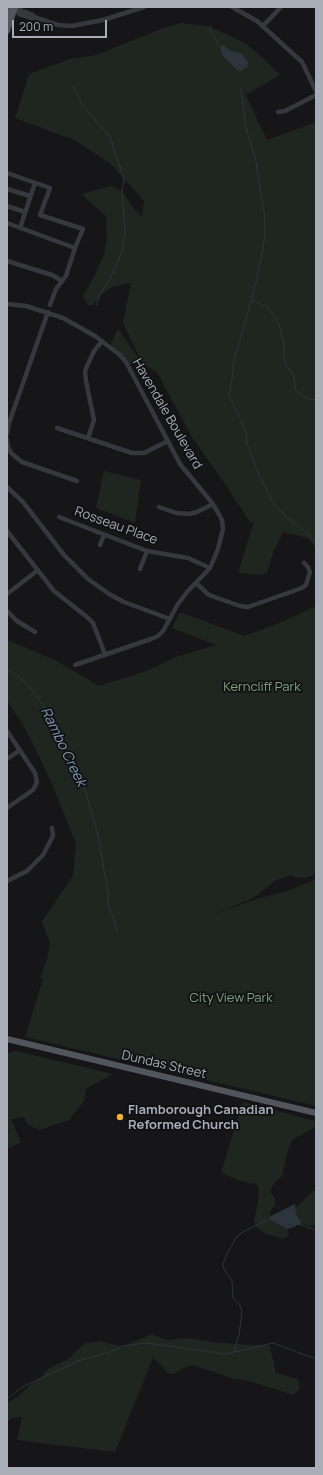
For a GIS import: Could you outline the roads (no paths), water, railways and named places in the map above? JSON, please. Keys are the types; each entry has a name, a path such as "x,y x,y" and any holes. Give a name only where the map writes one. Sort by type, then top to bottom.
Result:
{"main road":[{"path":"7,16 12,9"},
{"path":"7,31 12,9"},
{"name":"Dundas Street","path":"7,1039 316,1113"}],"street":[{"path":"12,9 19,14 32,18 34,17 58,25 72,26 103,20 144,7"},
{"path":"232,7 250,16 263,26 302,62 316,91"},
{"path":"263,26 280,7"},
{"path":"278,112 284,111 316,95"},
{"path":"7,173 50,188 40,215 83,229 66,276 56,289 50,304"},
{"path":"20,228 35,183"},
{"path":"7,189 30,196"},
{"path":"7,206 25,212"},
{"path":"7,223 75,248"},
{"path":"7,261 52,275 62,281"},
{"name":"Havendale Boulevard","path":"7,304 26,306 63,318 102,341 120,355 126,362 180,464 213,504 222,520 223,529 218,549 210,568 187,592 178,604 163,631 158,636 75,665"},
{"path":"7,434 8,423 48,312"},
{"path":"88,438 94,420 85,372 90,360 102,341"},
{"path":"57,428 132,453 144,453 168,442"},
{"path":"7,439 11,453 22,462 77,481"},
{"path":"7,487 23,502 64,555 88,579 109,594 124,602 170,619"},
{"path":"160,507 176,513 189,514 197,512 213,504"},
{"name":"Rosseau Place","path":"60,518 146,551 188,558 210,568"},
{"path":"7,531 9,538 38,570 54,591 87,617 93,624 105,654"},
{"path":"100,545 104,534"},
{"path":"140,569 146,551"},
{"path":"196,583 210,596 240,606 248,607 284,596 306,585 310,572 304,563"},
{"path":"7,594 38,570"},
{"path":"7,611 16,621 34,632"},
{"path":"7,731 37,777 36,785 33,790 7,808"},
{"path":"7,759 20,750"},
{"path":"7,881 27,871 43,855 53,836 52,828"}],"waterway":[{"path":"210,26 211,32 221,48"},
{"path":"73,86 83,106 110,137 124,179 122,190 125,233 122,252 110,279 100,294 96,306"},
{"path":"241,89 246,128 256,161 265,217 264,243 256,283 234,358 229,395 246,431 247,443 258,473 273,503 316,542"},
{"path":"252,300 267,307 275,317 282,332 281,335 284,343 286,366 293,373 296,391 302,396 311,400 316,399"},
{"name":"Rambo Creek","path":"7,669 21,679 43,705 82,779 98,835 108,894 108,906 114,919 117,932"},
{"path":"234,1352 239,1335 242,1312 240,1305 233,1298 232,1281 224,1269 223,1264 237,1236 269,1219"},
{"path":"299,1224 316,1230"},
{"path":"7,1399 22,1387 78,1361 110,1352 122,1346 147,1343 226,1354 273,1343 316,1359"}],"place":[{"name":"Flamborough Canadian Reformed Church","path":"120,1117"}],"park label":[{"name":"Kerncliff Park","path":"262,687"},
{"name":"City View Park","path":"231,998"}]}
